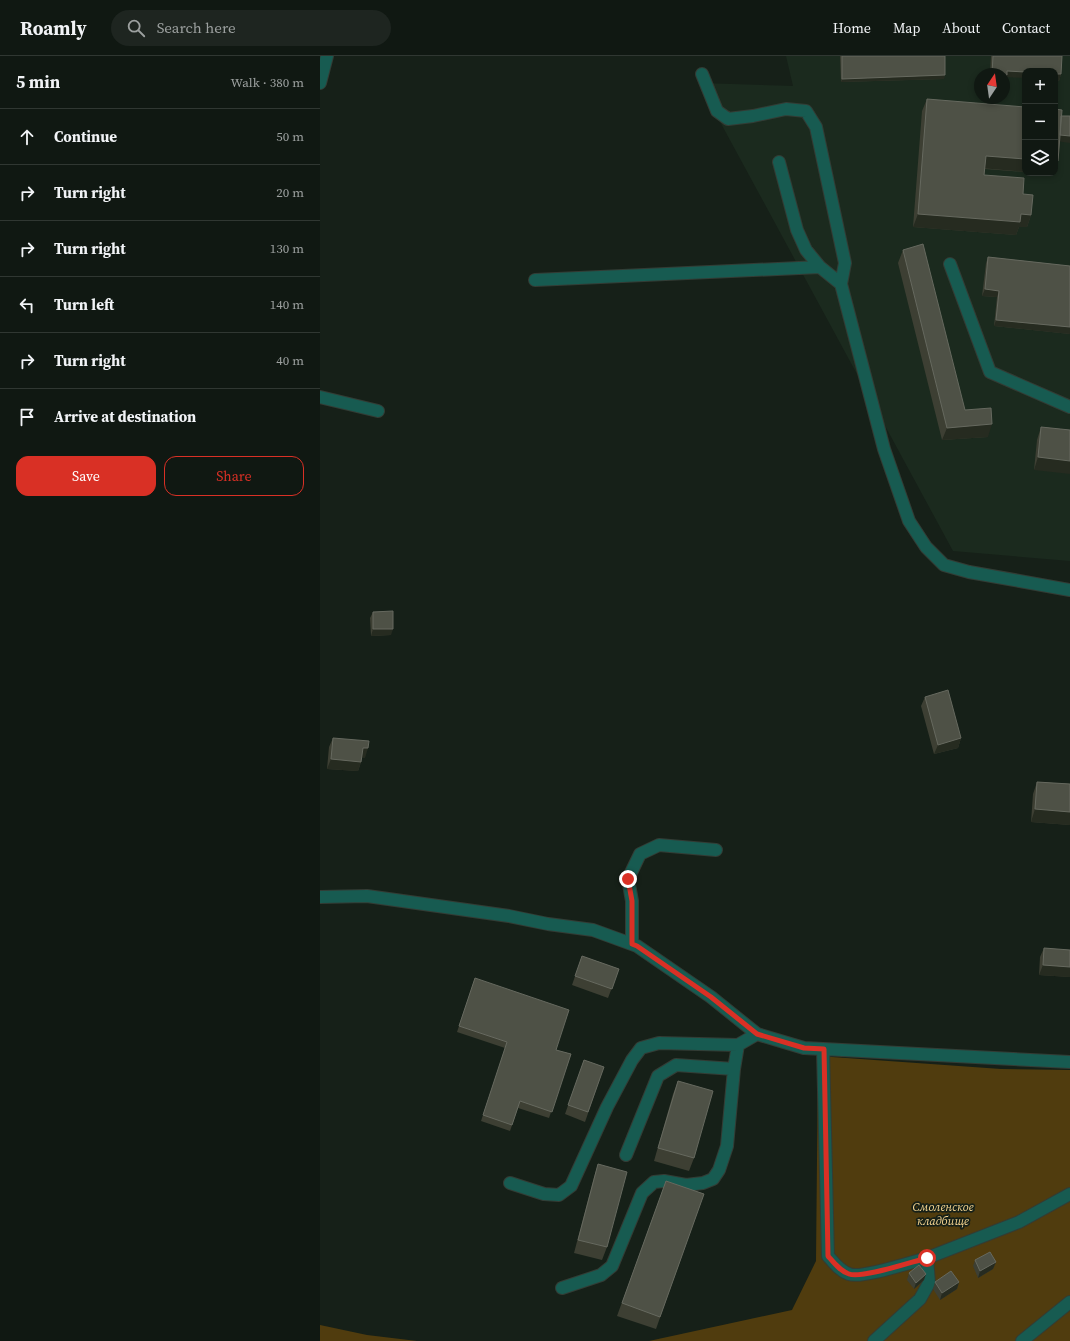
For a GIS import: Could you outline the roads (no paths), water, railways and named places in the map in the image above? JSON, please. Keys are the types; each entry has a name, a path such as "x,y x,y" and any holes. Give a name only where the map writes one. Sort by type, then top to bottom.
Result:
{"street":[{"path":"320,82 327,56"},
{"path":"702,74 717,111 728,119 753,116 786,109 806,111 816,127 845,263 841,284 884,449 910,521 926,547 944,565 969,572 1070,590"},
{"path":"779,162 797,230 806,250 820,267 841,284"},
{"path":"950,264 990,372 1070,407"},
{"path":"535,280 820,267"},
{"path":"320,397 378,411"},
{"path":"632,944 632,901 628,879 640,854 659,845 716,850"},
{"path":"320,897 367,896 509,916 548,924 593,930 637,946 711,997 757,1034 804,1048 1070,1062"},
{"path":"510,1183 544,1194 559,1195 570,1186 607,1107 632,1060 641,1048 659,1043 738,1045 757,1034"},
{"path":"562,1288 601,1275 612,1266 642,1193 654,1182 664,1181 686,1185 703,1183 713,1179 718,1170 726,1146 738,1045"},
{"path":"824,1049 828,1256 838,1268 849,1274 863,1275 927,1258 1019,1222 1070,1194"},
{"path":"626,1155 658,1076 676,1065 734,1069"},
{"path":"874,1341 920,1299 929,1282 927,1258"},
{"path":"1022,1341 1070,1302"}],"park label":[{"name":"Смоленское кладбище","path":"943,1214"}]}
